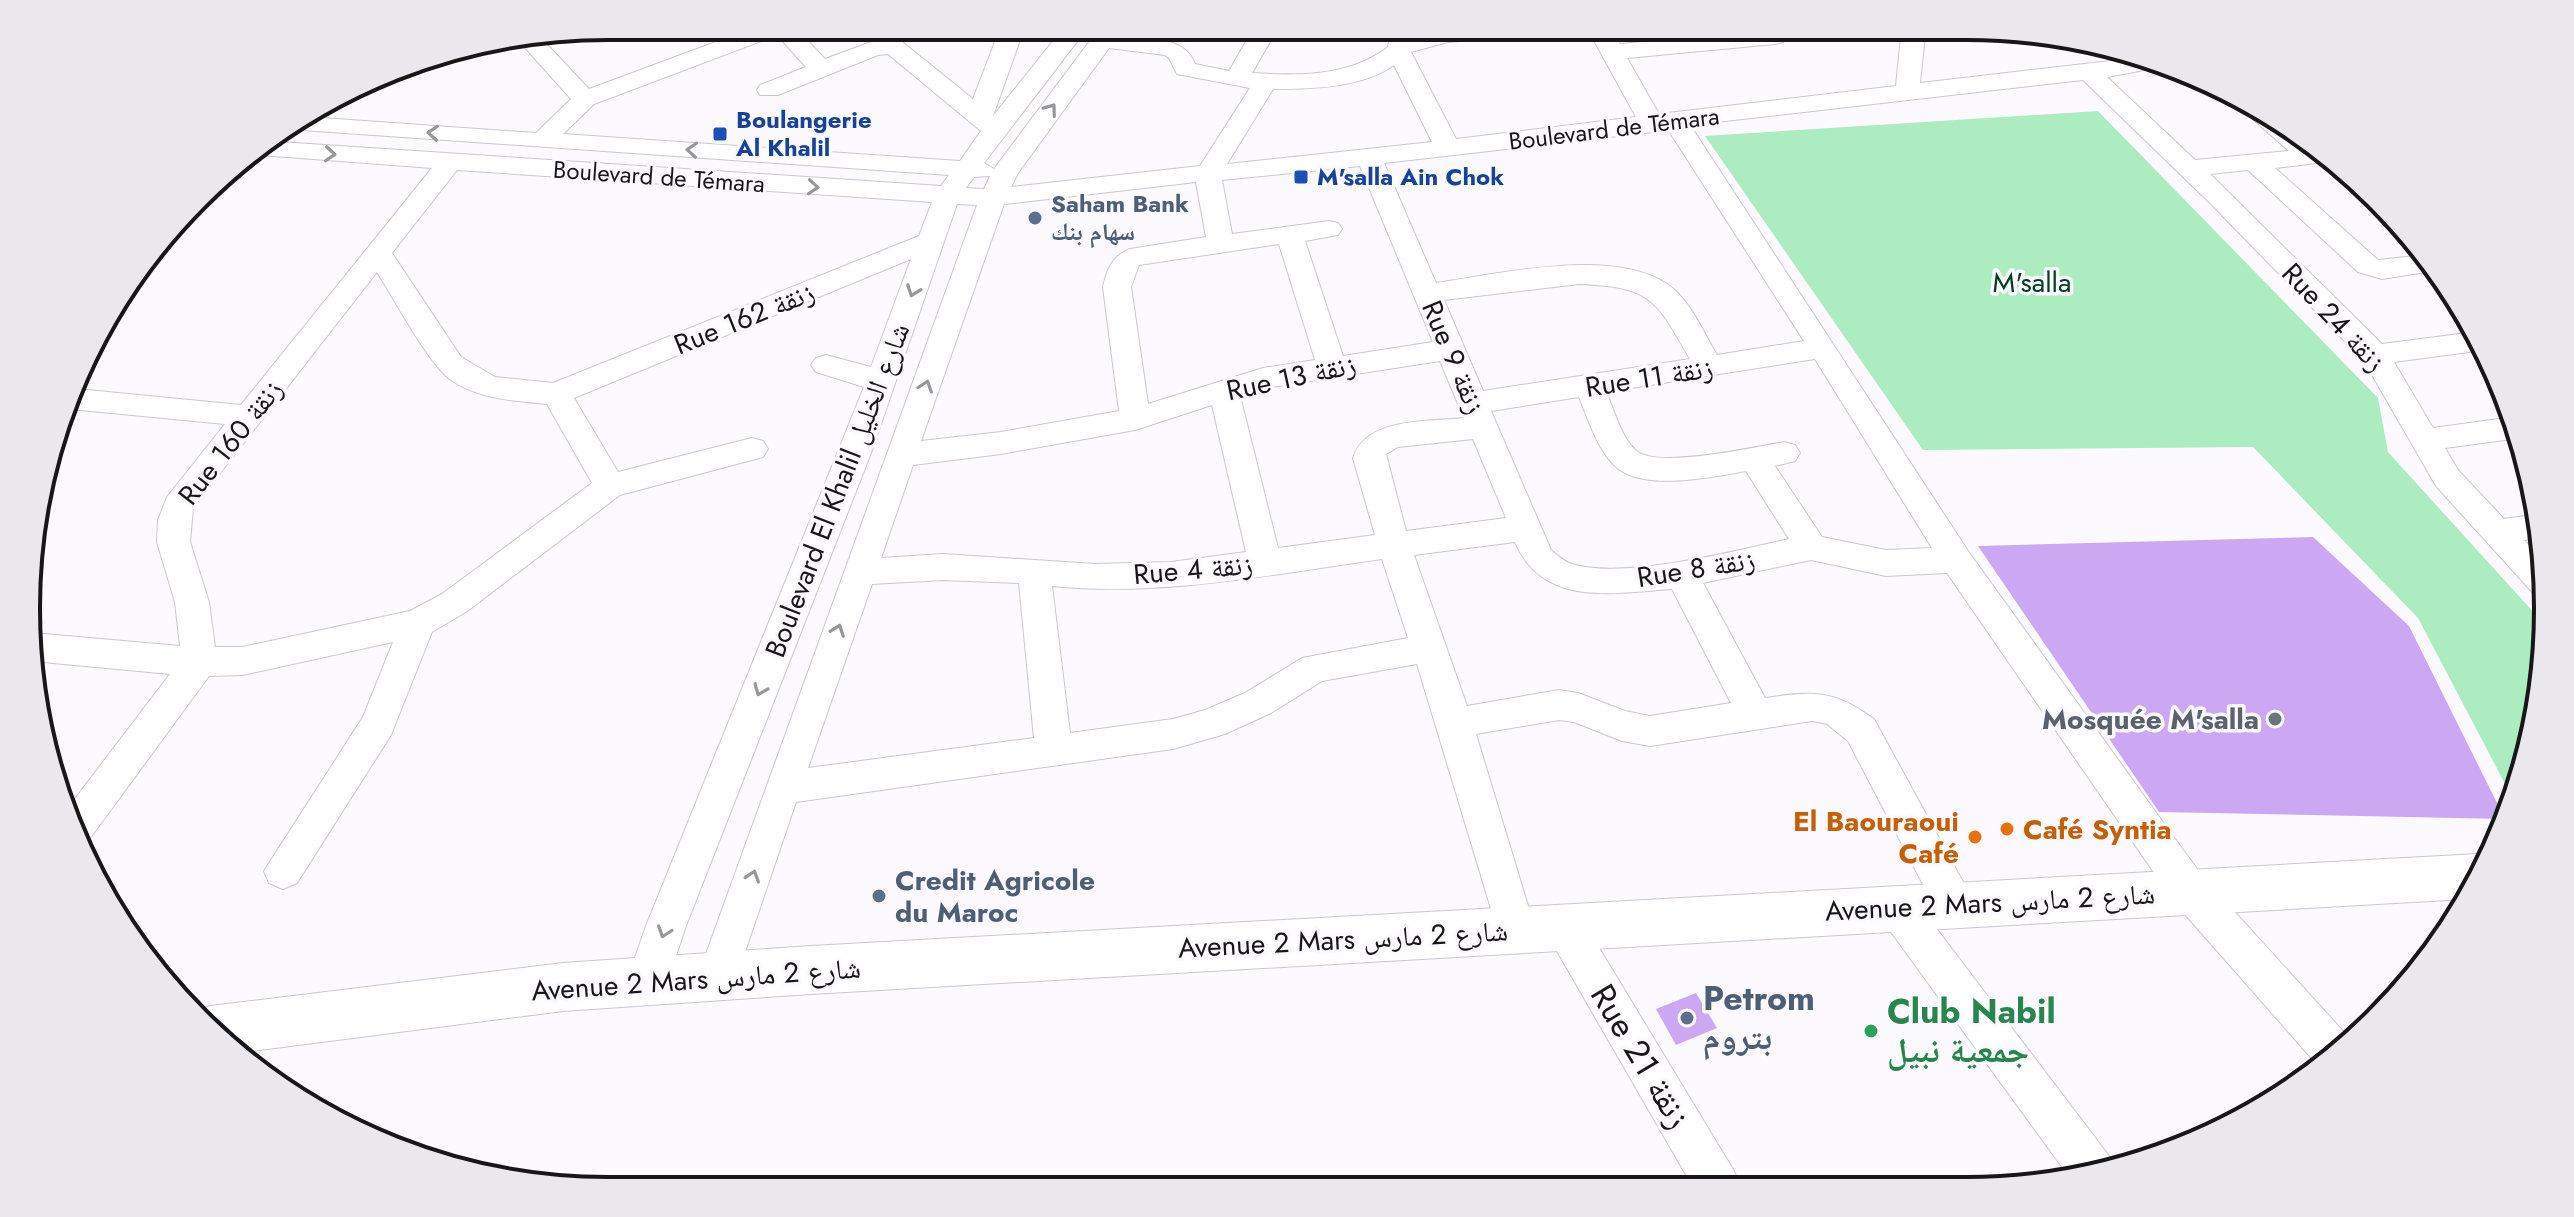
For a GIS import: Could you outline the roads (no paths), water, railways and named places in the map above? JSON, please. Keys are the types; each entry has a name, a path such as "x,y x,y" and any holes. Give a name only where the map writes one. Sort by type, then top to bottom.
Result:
{"main road":[{"name":"Avenue 2 Mars شارع 2 مارس","path":"227,1029 563,987 718,976 2466,877"}],"street":[{"path":"543,140 585,99 743,40"},
{"path":"793,40 821,69"},
{"path":"769,90 874,48 893,46 986,124 1009,40"},
{"name":"Boulevard El Khalil شارع الخليل","path":"647,983 666,926 855,453 931,241 956,182 986,124 1064,40"},
{"name":"Boulevard El Khalil شارع الخليل","path":"718,976 782,788 999,185 1103,40"},
{"path":"1136,40 1180,54 1185,69 1236,80 1266,81 1313,79 1369,70 1416,42 1434,40"},
{"path":"1236,80 1259,40"},
{"path":"1400,40 1399,51 1448,148"},
{"path":"1602,40 1823,348 1956,560 2189,890 2329,1046"},
{"path":"1612,52 1742,40"},
{"path":"1907,92 1913,40"},
{"path":"535,45 585,99"},
{"name":"Boulevard de Témara","path":"310,125 543,140 956,182 1066,185 1369,157 2136,66"},
{"name":"Rue 24 زنقة","path":"2090,74 2375,355 2447,478 2533,572"},
{"path":"1220,243 1208,174 1266,81"},
{"name":"Boulevard de Témara","path":"273,150 449,163 956,182"},
{"name":"Rue 9 زنقة","path":"1369,157 1532,542"},
{"path":"2188,168 2312,157"},
{"name":"Rue 160 زنقة","path":"199,662 190,596 175,556 171,534 178,505 449,163"},
{"path":"2256,164 2368,266 2382,270 2419,265"},
{"path":"1135,419 1117,287 1121,269 1129,259 1329,229"},
{"path":"1290,235 1332,366"},
{"name":"Rue 162 زنقة","path":"556,394 931,241"},
{"path":"379,254 451,364 461,374 501,390 556,394 610,486"},
{"path":"1428,293 1578,276 1640,283 1662,294 1710,368"},
{"path":"2375,355 2468,343"},
{"name":"Rue 11 زنقة","path":"1394,546 1371,472 1372,448 1392,437 1589,387 1823,348"},
{"name":"Rue 13 زنقة","path":"902,455 1001,443 1135,419 1263,378 1451,349"},
{"path":"826,365 854,375 881,379"},
{"path":"1589,387 1618,448 1634,466 1662,471 1769,456 1811,547"},
{"path":"1223,390 1265,563"},
{"path":"80,400 248,416"},
{"path":"2422,440 2505,429"},
{"path":"41,648 199,662 242,661 283,655 418,623 454,603 610,486 752,449"},
{"path":"2495,532 2528,528"},
{"name":"Rue 8 زنقة","path":"1532,542 1550,568 1568,577 1611,580 1682,575 1811,547 1886,563 1956,560"},
{"name":"Rue 4 زنقة","path":"859,572 902,567 1034,571 1095,577 1156,575 1394,546 1532,542"},
{"path":"1394,546 1455,723 1515,929"},
{"path":"1034,571 1054,751"},
{"path":"1682,575 1755,714"},
{"path":"283,871 378,724 418,623"},
{"path":"782,788 1173,734 1212,723 1258,703 1314,668 1429,648"},
{"path":"81,821 199,662"},
{"path":"1455,723 1559,705 1578,708 1622,726 1650,731 1812,706 1826,708 1850,719 1861,730 1954,904"},
{"path":"1897,908 2087,1164"},
{"name":"Rue 21 زنقة","path":"1564,926 1712,1177"}],"place":[{"name":"Boulangerie Al Khalil","path":"720,134"},
{"name":"M'salla Ain Chok","path":"1301,177"},
{"name":"Saham Bank سهام بنك","path":"1035,218"},
{"name":"Mosquée M'salla","path":"2275,719"},
{"name":"Café Syntia","path":"2007,829"},
{"name":"El Baouraoui Café","path":"1975,837"},
{"name":"Credit Agricole du Maroc","path":"879,896"},
{"name":"Petrom بتروم","path":"1687,1018"},
{"name":"Club Nabil جمعية نبيل","path":"1871,1031"}],"park label":[{"name":"M'salla","path":"2032,282"}]}
